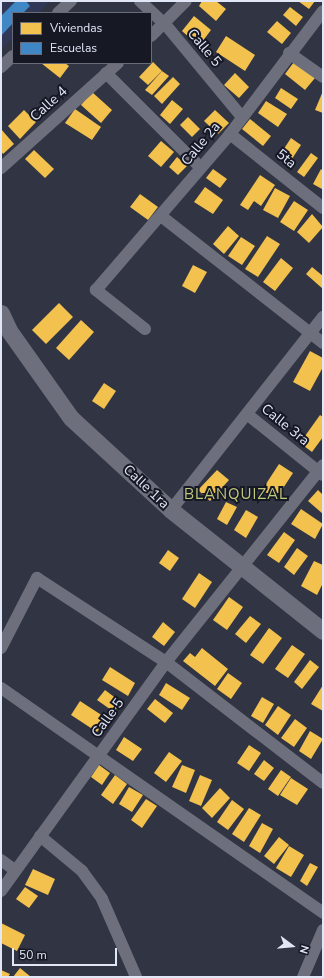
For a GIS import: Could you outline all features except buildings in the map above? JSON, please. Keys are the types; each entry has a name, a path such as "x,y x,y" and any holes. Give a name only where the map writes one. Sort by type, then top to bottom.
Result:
{"main road":[{"name":"Calle 1ra","path":"1,313 6,335 71,418 172,510 323,631"}],"street":[{"path":"59,12 71,1"},
{"name":"Calle 5","path":"140,1 165,24 242,117"},
{"path":"152,35 165,24 186,1"},
{"name":"Calle 2a","path":"145,329 96,290 230,134 289,53 323,11"},
{"path":"289,53 323,77"},
{"path":"1,67 12,57"},
{"name":"Calle 4","path":"1,168 117,64"},
{"path":"106,73 201,168"},
{"name":"5ta","path":"230,134 323,208"},
{"path":"161,216 323,343"},
{"path":"172,510 323,317"},
{"name":"Calle 3ra","path":"247,414 321,471"},
{"name":"Calle 5","path":"1,891 166,662 321,471"},
{"path":"1,648 37,578 166,662 323,783"},
{"path":"1,688 100,755 323,913"},
{"path":"40,836 82,871 102,899 136,977"},
{"path":"1,860 15,870"},
{"path":"303,977 323,930"}],"shaded area":[{"path":"1,1 50,1 39,12 12,12 12,39 1,49"}],"district":[{"name":"BLANQUIZAL","path":"236,495"}]}
